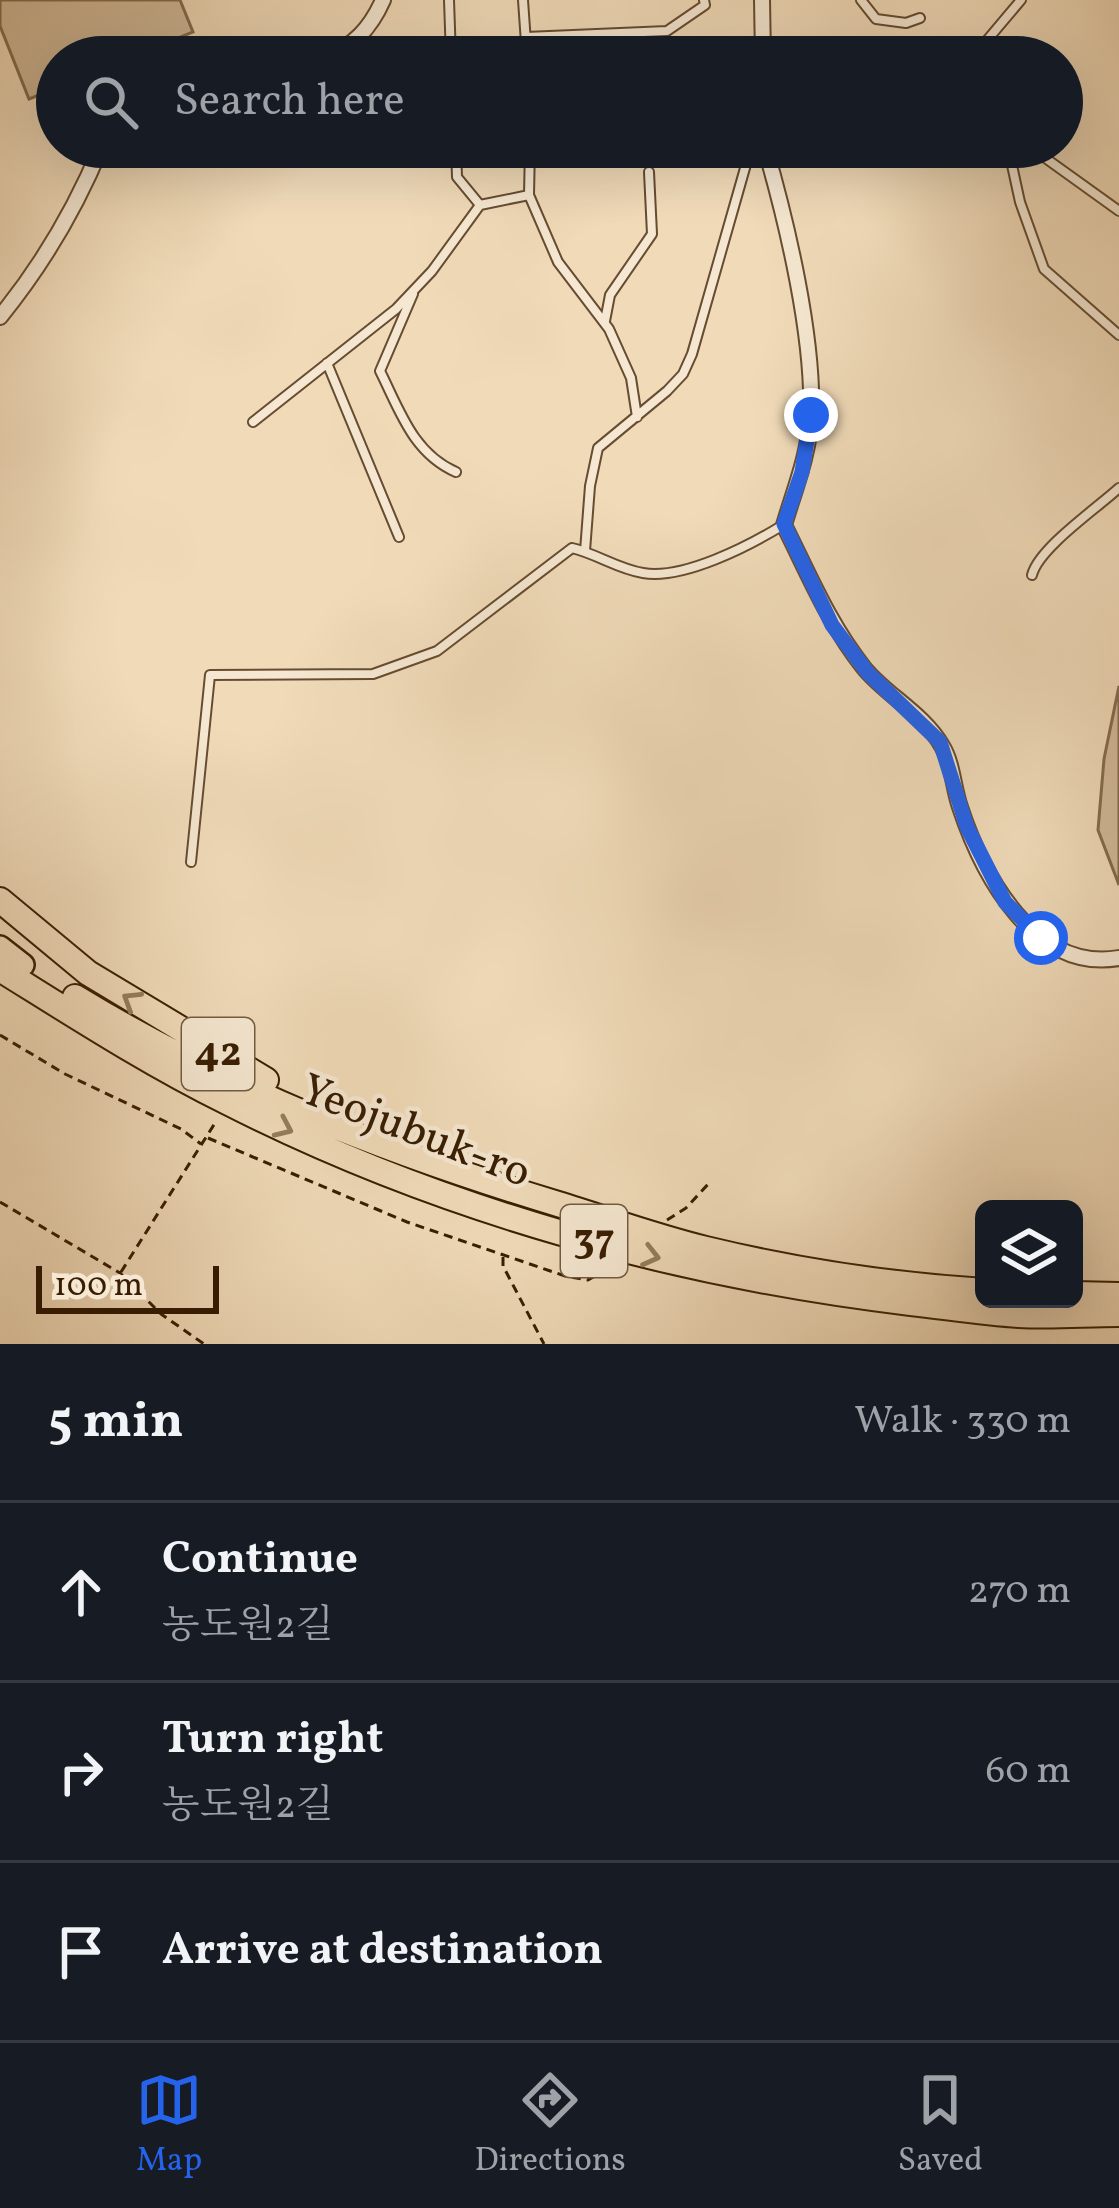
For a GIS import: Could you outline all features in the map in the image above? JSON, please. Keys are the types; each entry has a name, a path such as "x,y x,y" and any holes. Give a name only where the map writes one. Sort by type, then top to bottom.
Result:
{"highway":[{"name":"42","path":"0,900 88,973 209,1048 355,1126 456,1173"},
{"name":"Yeojubuk-ro","path":"0,948 8,970 106,1035 227,1102 386,1174 540,1226 662,1260 824,1293 1020,1316 1119,1314"},
{"name":"Yeojubuk-ro","path":"8,970 223,1076 361,1138 456,1173 705,1249 896,1285 975,1290"},
{"path":"1083,1294 1119,1295"}],"street":[{"path":"359,36 383,0"},
{"path":"762,0 763,36"},
{"path":"0,317 40,267 92,168"},
{"path":"771,168 785,216 810,384 807,446 784,524 832,625 868,673 940,742 967,827 1005,902 1041,938 1090,958 1119,958"}],"lane":[{"path":"448,0 450,36"},
{"path":"523,0 526,36"},
{"path":"550,36 667,31 704,5 704,0"},
{"path":"861,0 876,19 906,23 920,18"},
{"path":"991,36 1021,0"},
{"path":"457,168 457,177 480,205"},
{"path":"530,168 529,195 558,262 605,323 632,378 637,417"},
{"path":"585,551 598,448 675,382 692,354 746,168"},
{"path":"1013,168 1044,269 1119,335"},
{"path":"1059,168 1119,211"},
{"path":"605,323 610,296 652,234 649,172"},
{"path":"253,422 395,309 480,205 529,195"},
{"path":"416,287 380,371 417,445 435,463 456,472"},
{"path":"327,364 399,537"},
{"path":"1032,574 1049,547 1119,488"},
{"path":"191,862 210,675 373,674 437,651 572,548 637,573 658,575 753,544 784,524"}],"path":[{"path":"0,1035 65,1074 181,1129 201,1144"},
{"path":"120,1273 215,1123"},
{"path":"208,1138 406,1222 503,1255 588,1280 610,1268"},
{"path":"660,1224 686,1208 711,1181"},
{"path":"0,1202 120,1273 161,1314 204,1344"},
{"path":"503,1255 503,1266 544,1344"}],"shaded area":[{"path":"0,0 180,0 193,32 183,36 36,36 36,96 29,99 0,26"},
{"path":"1119,686 1119,885 1098,830 1104,759"}],"route":[{"path":"811,415 802,472 784,524 832,625 868,673 940,742 967,827 1005,902 1041,938"}]}
